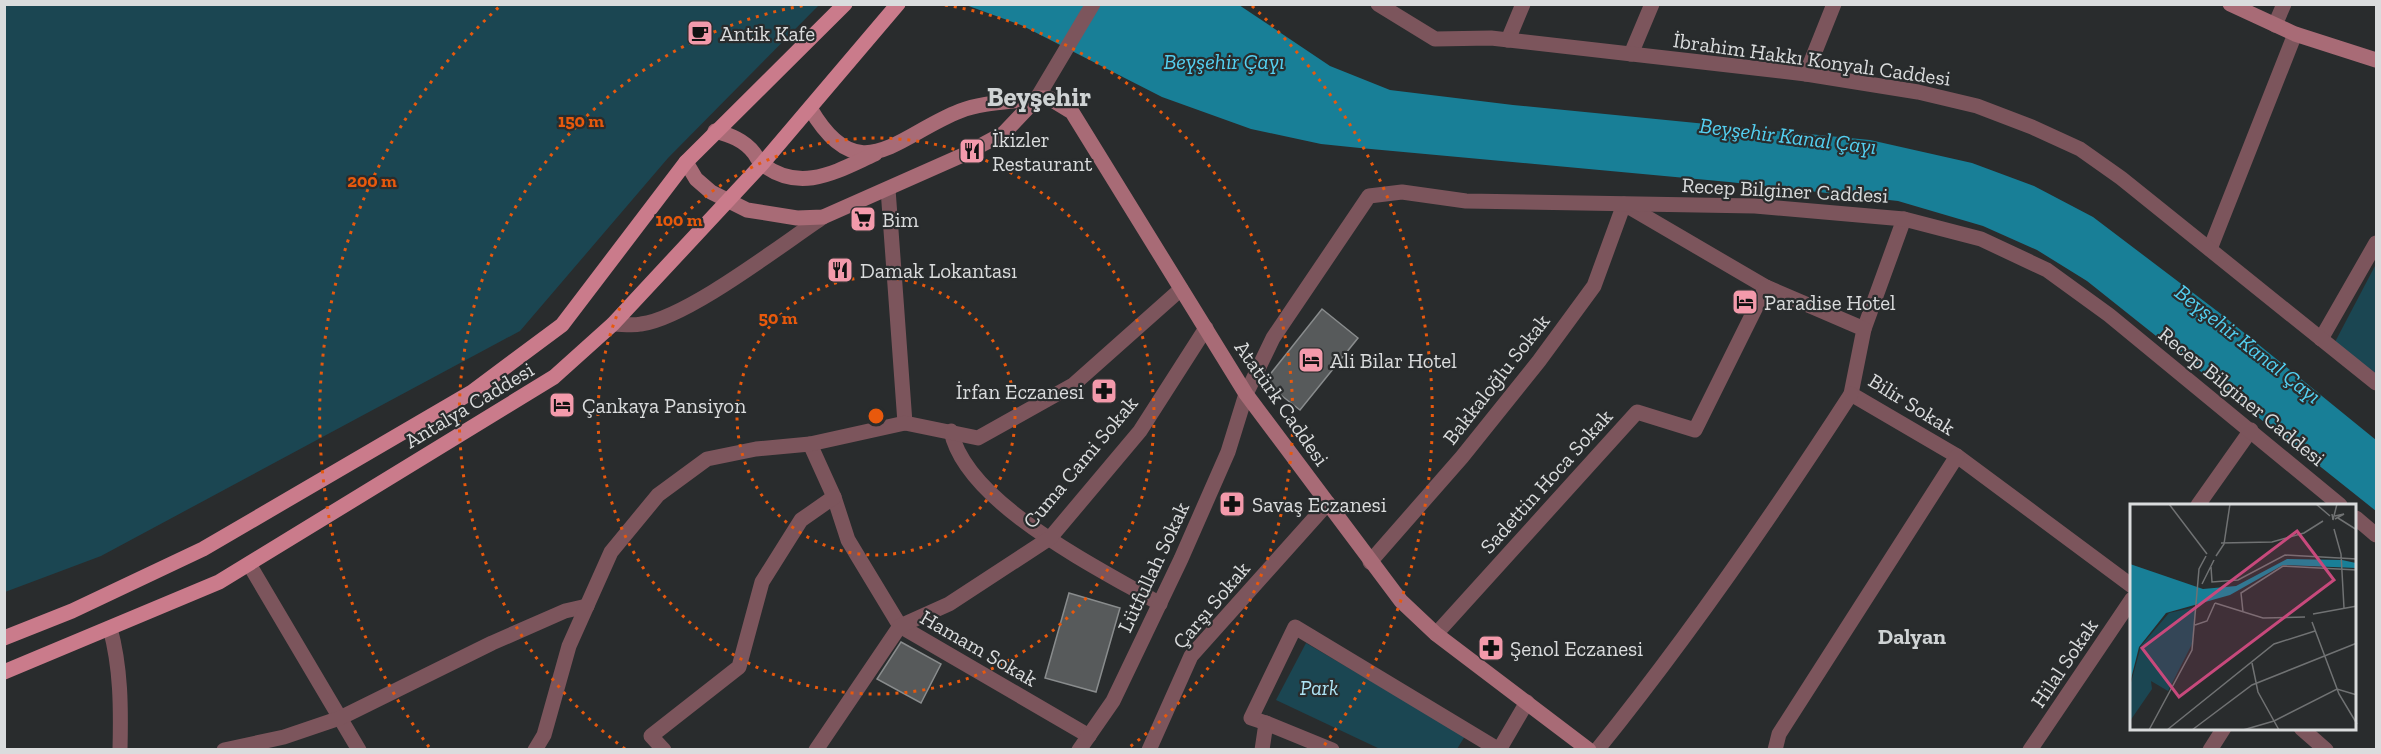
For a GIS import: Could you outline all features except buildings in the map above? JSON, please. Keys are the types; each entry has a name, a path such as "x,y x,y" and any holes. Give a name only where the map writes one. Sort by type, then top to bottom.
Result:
{"main road":[{"name":"Antalya Caddesi","path":"4,638 72,611 203,549 472,392 562,325 686,162 715,131 830,23 845,4"},
{"name":"Antalya Caddesi","path":"4,672 219,582 555,377 613,324 762,164 898,4"},
{"path":"2230,4 2295,34 2376,60"},
{"path":"686,162 703,186 726,202 770,215 824,217 1004,133 1037,98"},
{"name":"Atatürk Caddesi","path":"762,164 800,179 818,179 878,153 962,110 1037,98 1060,102 1072,112 1246,394 1401,601 1436,634 1589,750"},
{"path":"810,108 830,138 852,149 878,153"},
{"path":"715,131 731,135 744,143 762,164"}],"street":[{"path":"1037,98 1093,4"},
{"name":"İbrahim Hakkı Konyalı Caddesi","path":"1378,4 1435,39 1508,40 1806,74 1918,92 1977,106 2032,127 2088,154 2376,383"},
{"path":"1508,40 1523,4"},
{"path":"1631,54 1652,4"},
{"path":"1806,74 1834,4"},
{"path":"2275,25 2284,4"},
{"path":"2210,249 2295,34"},
{"path":"888,189 905,423"},
{"name":"Recep Bilginer Caddesi","path":"1246,394 1274,338 1369,196 1402,192 1466,201 1755,206 1904,219 1981,239 2047,270 2109,315 2339,504"},
{"path":"1624,204 1766,287 1864,329"},
{"name":"Bakkaloğlu Sokak","path":"1370,562 1462,457 1539,361 1594,286 1624,204"},
{"path":"613,324 641,324 671,315 824,217"},
{"name":"Bilir Sokak","path":"1904,219 1864,329 1851,394 1957,456 2130,585"},
{"path":"2321,339 2376,243"},
{"name":"Sadettin Hoca Sokak","path":"1436,634 1637,412 1695,430 1766,287"},
{"path":"535,750 544,735 569,646 611,552 658,495 707,459 756,449 810,444 905,423 978,438 1073,385 1181,289"},
{"name":"Cuma Cami Sokak","path":"900,626 949,604 1050,538 1140,431 1206,328"},
{"name":"Lütfullah Sokak","path":"1079,750 1113,701 1160,604 1228,452 1246,394"},
{"path":"1597,750 1644,691 1752,544 1851,394"},
{"path":"2199,504 2251,430"},
{"path":"951,431 959,455 977,481 1004,506 1050,538 1160,604"},
{"name":"Hamam Sokak","path":"810,444 834,497 848,540 900,626 1089,736"},
{"path":"1775,750 1779,734 1957,456"},
{"path":"664,750 651,736 740,667 762,582 801,520 834,497"},
{"name":"Çarşı Sokak","path":"1149,750 1191,656 1328,503"},
{"path":"2357,520 2376,535"},
{"path":"249,564 359,750"},
{"name":"Hilal Sokak","path":"2030,750 2130,602"},
{"path":"224,750 284,737 340,718 492,643 565,611 587,606"},
{"path":"816,750 900,626"},
{"path":"1332,750 1251,718 1294,627 1499,750 1527,702"},
{"path":"110,628 119,672 120,750"},
{"path":"1262,750 1266,723"},
{"path":"2210,750 2223,730"},
{"path":"2302,730 2326,750"}],"green space":[{"path":"5,4 819,5 668,158 520,331 101,556 5,592"},
{"path":"2376,264 2376,375 2335,342"},
{"name":"Park","path":"1306,643 1465,736 1457,749 1380,749 1276,700"}],"water":[{"name":"Beyşehir Çayı","path":"966,5 1239,5 1330,66 1390,90 1513,105 1870,140 1972,163 2034,186 2093,217 2221,314 2376,440 2376,511 2087,281 2037,250 1983,226 1898,201 1729,182 1321,144 1251,129 1162,97 1021,25"}],"place":[{"name":"Antik Kafe","path":"700,33"},
{"name":"İkizler Restaurant","path":"972,151"},
{"name":"Bim","path":"863,219"},
{"name":"Damak Lokantası","path":"840,270"},
{"name":"Paradise Hotel","path":"1745,302"},
{"name":"Ali Bilar Hotel","path":"1311,360"},
{"name":"İrfan Eczanesi","path":"1104,391"},
{"name":"Çankaya Pansiyon","path":"562,405"},
{"name":"Savaş Eczanesi","path":"1232,504"},
{"name":"Şenol Eczanesi","path":"1491,648"}],"district":[{"name":"Beyşehir","path":"1039,97"},
{"name":"Dalyan","path":"1912,636"}],"water label":[{"name":"Beyşehir Kanal Çayı","path":"1788,136"},
{"name":"Beyşehir Kanal Çayı","path":"2248,344"}]}
